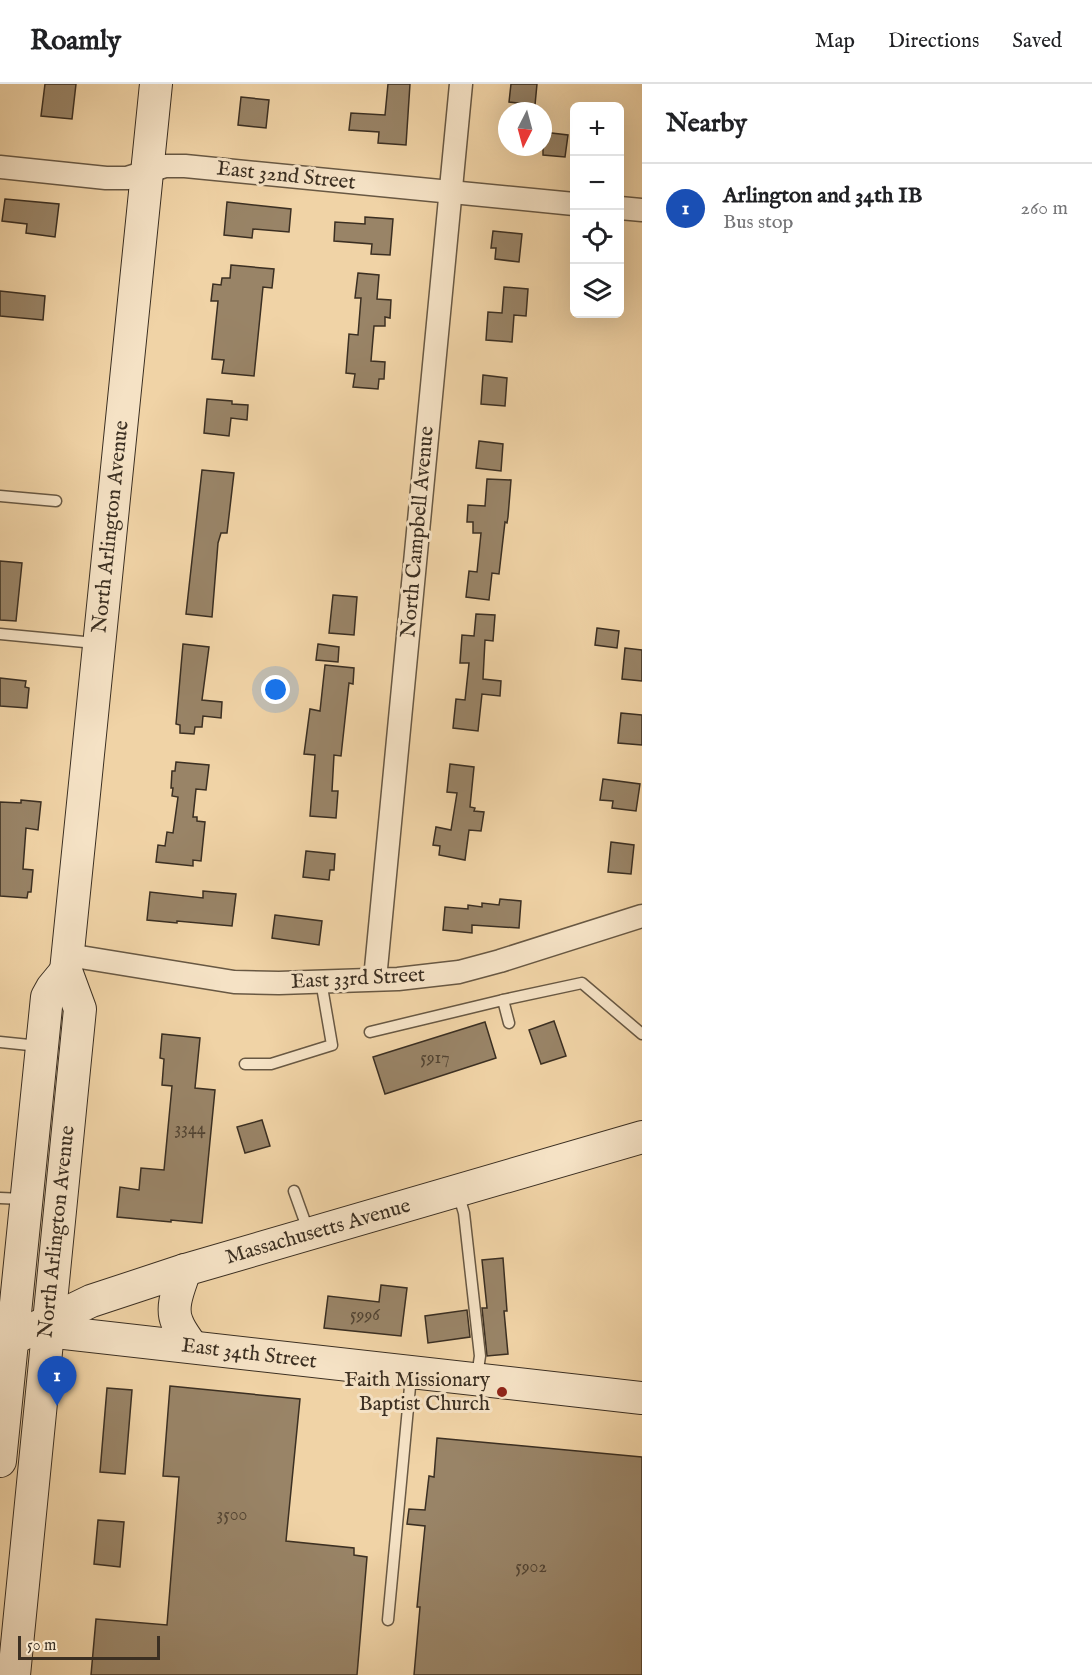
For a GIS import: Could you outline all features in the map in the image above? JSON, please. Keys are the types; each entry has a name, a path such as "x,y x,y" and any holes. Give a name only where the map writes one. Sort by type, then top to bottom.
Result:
{"main road":[{"name":"North Arlington Avenue","path":"0,1461 80,1009 67,963 156,84"},
{"name":"North Arlington Avenue","path":"15,1675 22,1331 13,1199 42,1046 48,993 67,963"},
{"name":"Massachusetts Avenue","path":"22,1331 91,1301 185,1270 642,1137"},
{"path":"185,1270 177,1294 175,1311 177,1323 192,1347"},
{"name":"East 34th Street","path":"22,1331 192,1347 642,1398"}],"street":[{"name":"North Campbell Avenue","path":"375,979 461,84"},
{"name":"East 32nd Street","path":"0,166 106,178 127,178 165,166 185,166 570,204"},
{"path":"624,208 642,210"},
{"name":"East 33rd Street","path":"67,963 234,982 417,978 459,972 500,962 642,916"}],"lane":[{"path":"0,496 56,501"},
{"path":"0,634 99,644"},
{"path":"245,1064 271,1064 332,1045 321,981"},
{"path":"370,1032 582,983 642,1034"},
{"path":"503,1000 509,1023"},
{"path":"0,1042 42,1046"},
{"path":"294,1191 309,1234"},
{"path":"458,1191 464,1214 480,1356 477,1380"},
{"path":"388,1620 411,1372"}],"building":[{"path":"45,84 76,84 72,119 41,116"},
{"path":"388,84 410,84 406,145 378,143 379,132 349,130 351,113 385,115"},
{"path":"511,84 537,84 535,102 509,102"},
{"path":"241,97 269,100 266,128 238,125"},
{"path":"552,133 568,135 565,157 552,156"},
{"path":"5,199 59,204 55,237 26,233 27,224 2,221"},
{"path":"227,202 291,209 289,232 253,229 252,238 224,235"},
{"path":"365,217 393,219 390,255 371,254 372,244 334,241 335,222 365,224"},
{"path":"493,231 522,234 519,262 495,259 496,248 491,248"},
{"path":"231,265 274,269 272,288 263,287 254,376 222,373 224,360 212,359 218,301 211,301 213,284 221,285 222,278 230,278"},
{"path":"358,273 379,275 377,299 391,300 390,318 385,317 385,326 374,326 371,361 385,362 384,379 379,379 378,389 353,387 355,374 346,373 349,334 358,335 361,298 355,298"},
{"path":"504,287 528,289 526,316 514,315 512,342 486,340 488,312 502,313"},
{"path":"0,291 45,296 43,320 0,316"},
{"path":"483,375 507,378 505,406 481,404"},
{"path":"207,399 248,405 247,420 231,418 229,436 204,433"},
{"path":"479,441 503,444 501,471 476,468"},
{"path":"202,470 234,473 227,533 221,533 218,543 212,617 186,614"},
{"path":"487,479 511,480 499,574 492,573 489,600 466,597 469,571 477,572 481,533 473,533 473,522 467,522 468,505 485,506"},
{"path":"0,561 22,563 16,621 0,620"},
{"path":"333,595 357,597 354,635 329,633"},
{"path":"476,614 495,615 493,641 485,640 483,679 501,681 500,696 482,694 478,731 453,728 456,699 465,700 469,663 460,663 462,635 474,636"},
{"path":"597,628 619,631 617,648 595,645"},
{"path":"183,644 209,647 202,700 222,702 221,718 203,716 202,727 195,727 194,734 180,733 180,725 176,724"},
{"path":"318,644 339,647 338,662 316,660"},
{"path":"625,648 642,650 642,681 622,679"},
{"path":"325,665 354,668 353,684 349,683 341,756 334,755 332,791 338,791 336,818 310,816 315,755 304,754 310,709 320,711"},
{"path":"0,678 26,681 25,687 29,688 27,708 0,706"},
{"path":"621,713 642,715 642,745 618,743"},
{"path":"176,762 209,765 206,790 196,789 193,817 197,817 197,821 205,822 201,861 193,860 193,866 156,862 158,845 165,846 167,832 173,833 178,797 172,796 173,788 171,788 172,771 175,771"},
{"path":"450,764 474,767 470,807 475,808 474,811 484,812 481,831 469,830 465,860 439,855 440,846 433,845 436,827 451,830 457,793 447,792"},
{"path":"603,779 640,784 636,811 612,808 613,801 600,800"},
{"path":"21,800 41,802 38,830 26,828 23,869 33,870 31,892 28,892 27,898 0,896 0,802 21,803"},
{"path":"611,842 634,845 631,874 608,872"},
{"path":"306,851 335,854 334,870 330,870 329,880 303,877"},
{"path":"203,891 236,894 232,926 147,920 150,892 203,898"},
{"path":"500,899 521,901 519,928 472,925 472,933 443,930 445,907 468,909 468,905 482,907 482,903 499,905"},
{"path":"275,915 322,921 319,945 272,938"},
{"path":"554,1021 566,1056 541,1064 529,1030"},
{"path":"485,1022 496,1058 385,1094 373,1057"},
{"path":"162,1034 200,1038 195,1088 215,1090 202,1223 117,1217 120,1187 139,1190 141,1168 164,1170 172,1086 162,1085 164,1059 160,1058"},
{"path":"262,1120 270,1146 245,1153 237,1127"},
{"path":"503,1258 508,1354 487,1356 482,1308 487,1308 482,1260"},
{"path":"381,1285 407,1288 401,1336 324,1328 328,1296 379,1302"},
{"path":"467,1310 470,1337 428,1343 425,1316"},
{"path":"170,1386 300,1399 286,1541 354,1548 354,1555 367,1557 357,1675 91,1675 96,1619 167,1625 179,1477 163,1476"},
{"path":"107,1388 132,1390 125,1474 100,1472"},
{"path":"437,1438 642,1457 642,1675 414,1675 420,1607 417,1607 425,1526 407,1524 409,1509 425,1510 429,1476 434,1477"},
{"path":"98,1520 124,1522 120,1567 94,1564"}],"place":[{"name":"Faith Missionary Baptist Church","path":"502,1392"},
{"name":"Arlington and 34th IB","path":"57,1406"}]}
